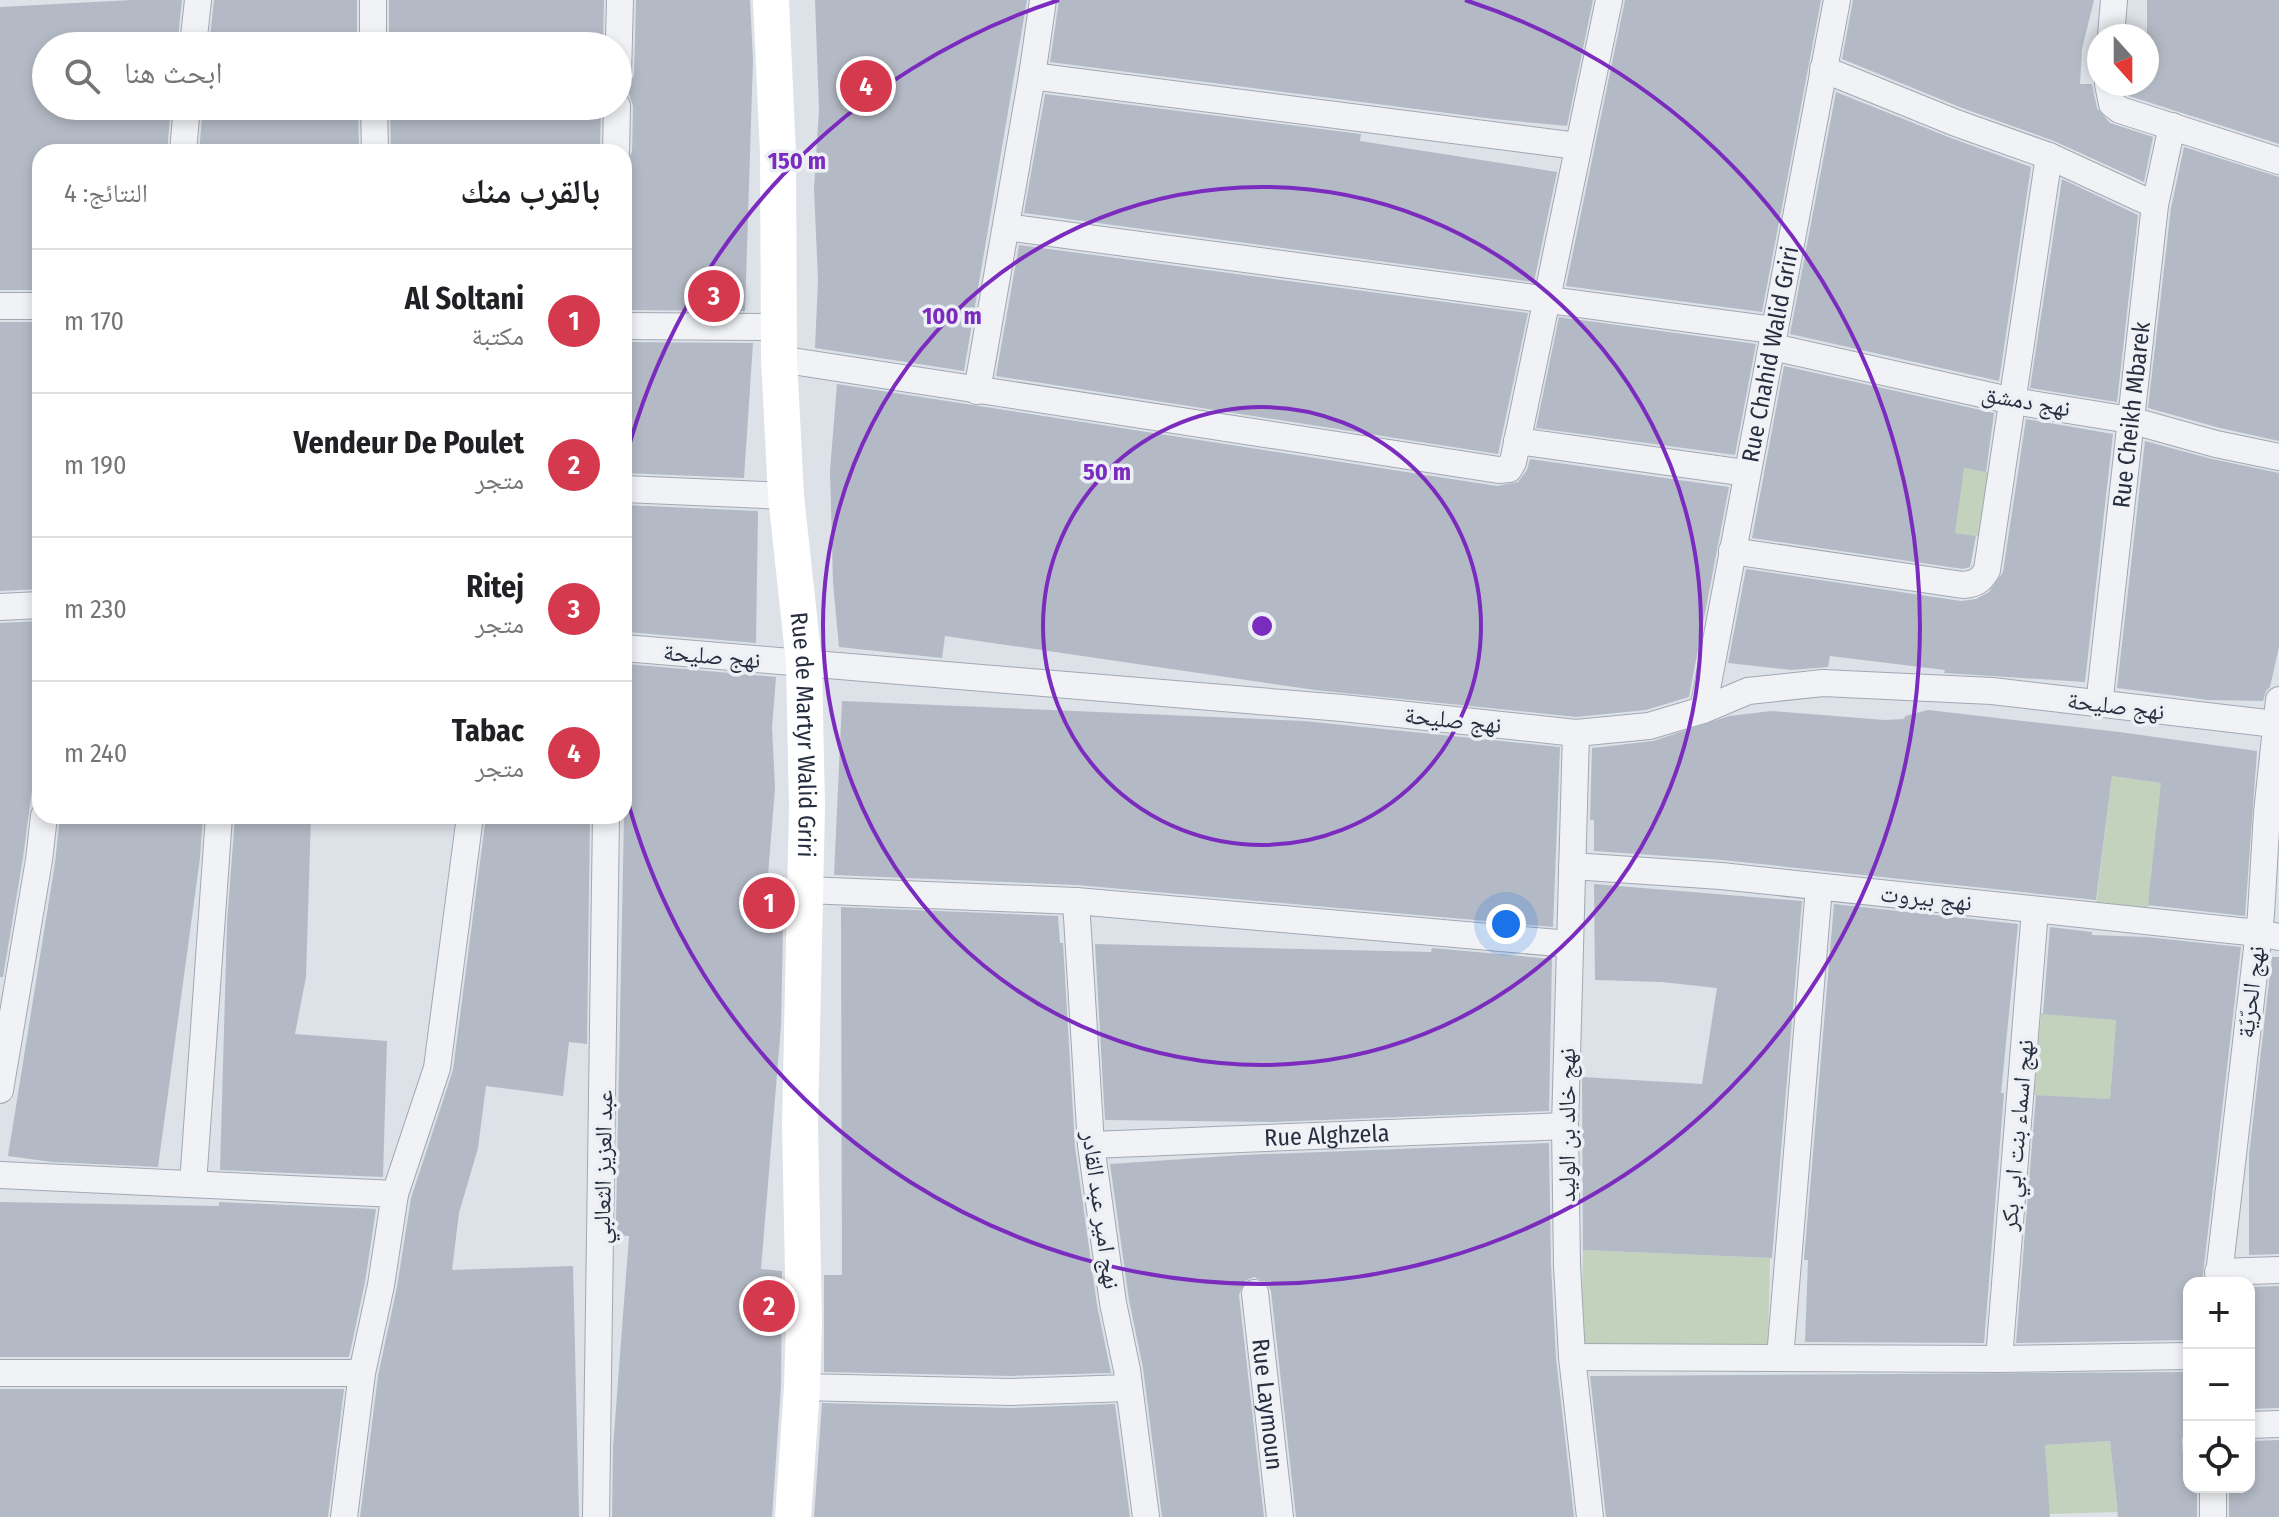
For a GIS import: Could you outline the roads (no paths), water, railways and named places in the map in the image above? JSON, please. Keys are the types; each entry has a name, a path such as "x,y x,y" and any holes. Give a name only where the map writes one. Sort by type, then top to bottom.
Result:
{"street":[{"path":"195,32 198,0"},
{"path":"373,0 373,32"},
{"path":"619,32 620,0"},
{"name":"Rue de Martyr Walid Griri","path":"771,0 786,496 804,663 806,890 800,1124 804,1323 793,1517"},
{"path":"977,391 1043,0"},
{"path":"632,327 780,343 977,391 1499,470 1509,469 1513,462 1609,0"},
{"name":"Rue Chahid Walid Griri","path":"1703,710 1837,0"},
{"path":"2112,24 2114,0"},
{"path":"1823,69 1956,123 2049,156 2155,205"},
{"path":"1032,76 1577,146"},
{"path":"2110,96 2112,104 2120,110 2279,161"},
{"path":"184,144 186,120"},
{"path":"374,120 375,144"},
{"path":"616,144 617,120"},
{"name":"Rue Cheikh Mbarek","path":"2099,705 2155,205 2172,126"},
{"path":"1732,551 1973,584 1982,579 1987,570 2049,156"},
{"name":"نهج دمشق","path":"1006,227 1546,300 1773,339 2013,401 2130,420 2216,444 2279,457"},
{"path":"0,306 32,306"},
{"path":"1517,441 1746,473"},
{"path":"632,489 786,496"},
{"path":"0,607 32,605"},
{"name":"نهج صليحة","path":"632,649 1342,708 1576,733 1649,726 1703,710 1748,691 1823,683 1992,691 2099,705 2278,715"},
{"name":"نهج الحرّيّة","path":"2218,1277 2268,935 2261,914 2278,715"},
{"name":"نهج خالد بن الوليد","path":"1576,733 1565,1126 1568,1310 1590,1517"},
{"path":"0,1090 43,824"},
{"path":"193,1184 218,824"},
{"path":"344,1517 362,1373 381,1285 395,1194 437,1068 469,824"},
{"name":"عبد العزيز الثعالبي","path":"596,1517 606,824"},
{"name":"نهج بيروت","path":"1572,866 1721,876 2268,935"},
{"path":"1780,1358 1819,887"},
{"path":"806,890 1076,901 1569,944"},
{"name":"نهج امير عبد القادر","path":"1076,901 1091,1145 1146,1517"},
{"name":"نهج اسماء بنت ابي بكر","path":"1999,1359 2035,910"},
{"name":"Rue Alghzela","path":"1091,1145 1565,1126"},
{"path":"0,1175 395,1194"},
{"path":"2218,1277 2279,1270"},
{"name":"Rue Laymoun","path":"1255,1293 1280,1517"},
{"path":"1572,1357 1999,1359 2183,1356"},
{"path":"0,1373 362,1373"},
{"path":"802,1387 1011,1392 1129,1388"},
{"path":"2255,1425 2279,1424"},
{"path":"2213,1493 2213,1517"}],"place":[{"name":"Tabac","path":"866,86"},
{"name":"Ritej","path":"714,296"},
{"name":"Al Soltani","path":"769,903"},
{"name":"Vendeur De Poulet","path":"769,1306"}]}
